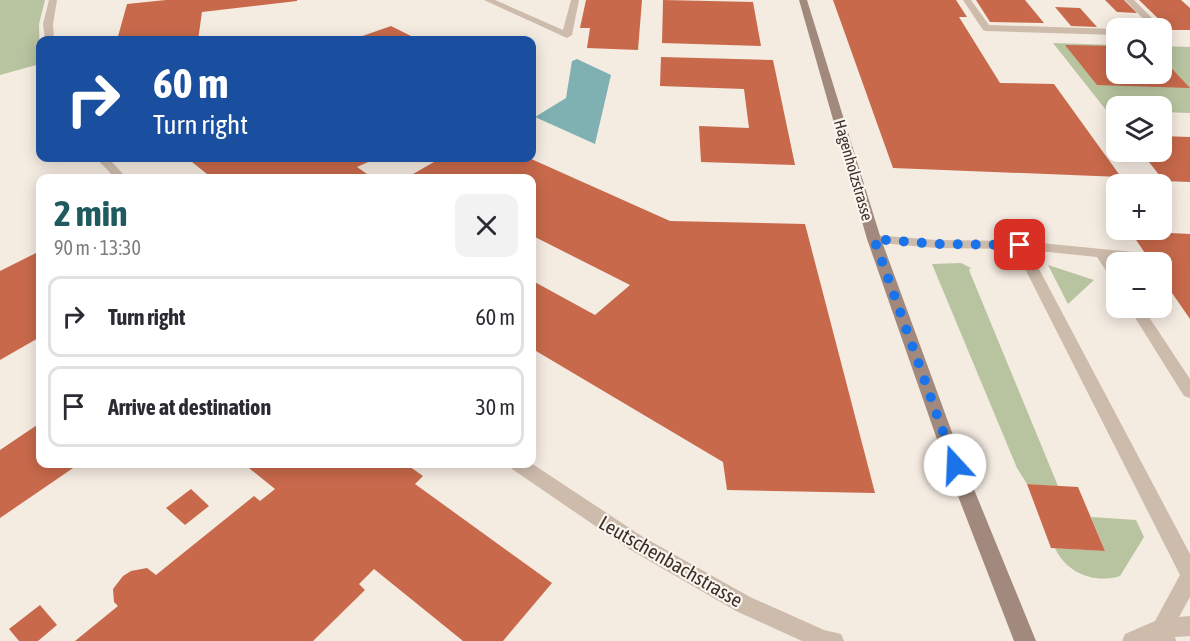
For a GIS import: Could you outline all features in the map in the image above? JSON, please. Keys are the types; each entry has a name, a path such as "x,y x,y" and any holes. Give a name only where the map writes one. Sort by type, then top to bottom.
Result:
{"street":[{"path":"50,36 48,24 53,0"},
{"path":"488,0 567,35 575,0"},
{"name":"Hagenholzstrasse","path":"803,0 874,239 955,465 1025,641"},
{"path":"967,0 986,28 1106,32"},
{"path":"1129,0 1147,18"},
{"path":"106,162 117,174"},
{"path":"874,239 936,244 1020,245 1106,254"},
{"path":"1020,245 1190,576 1163,634"},
{"path":"1102,254 1106,260"},
{"path":"1143,318 1190,392"},
{"name":"Leutschenbachstrasse","path":"524,468 605,524 723,593 823,640 832,641"},
{"path":"1133,641 1190,626"}],"green space":[{"path":"0,0 45,0 39,24 39,36 36,36 36,65 0,75"},
{"path":"1053,43 1106,45 1106,84 1172,84 1172,46 1190,47 1190,113 1172,112 1172,96 1106,96 1106,110"},
{"path":"961,263 971,268 969,270 1058,486 1027,484 1017,468 932,264"},
{"path":"1048,265 1094,280 1068,304"},
{"path":"1091,517 1136,520 1144,537 1120,576 1101,579 1082,574 1066,564 1055,548 1105,551"}],"water":[{"path":"577,59 611,75 595,144 536,117 566,98 572,61"}],"building":[{"path":"166,0 297,0 202,12 199,36 118,36 127,4"},
{"path":"586,0 642,0 638,50 587,48 590,28 580,28"},
{"path":"663,0 753,2 761,46 662,43"},
{"path":"833,0 956,0 967,17 959,17 1000,83 1054,84 1106,156 1106,162 1110,162 1119,174 1106,174 1106,176 893,168"},
{"path":"976,0 1025,0 1044,23 990,22"},
{"path":"1105,0 1124,0 1137,13 1117,12"},
{"path":"1139,0 1181,0 1190,8 1190,30 1172,30 1172,18 1158,18"},
{"path":"1055,7 1080,8 1097,27 1071,26"},
{"path":"391,26 411,36 362,36"},
{"path":"1065,45 1106,46 1106,84 1172,84 1172,69 1190,88 1097,85"},
{"path":"661,57 773,60 795,165 701,162 699,126 749,128 744,89 660,86"},
{"path":"1172,136 1190,137 1190,182 1172,181 1172,174 1158,174 1149,162 1172,162"},
{"path":"536,161 670,221 805,224 875,493 727,490 723,462 536,351 536,283 595,315 630,285 536,238 536,174 413,174 434,162"},
{"path":"192,162 368,162 357,167 367,174 207,174"},
{"path":"1172,233 1190,234 1190,319 1172,293 1172,252 1144,252 1136,240 1172,240"},
{"path":"36,253 36,339 0,360 0,271"},
{"path":"36,426 36,468 73,468 0,518 0,450"},
{"path":"249,468 412,468 423,476 415,484 552,583 503,641 463,641 374,569 359,584 365,590 313,641 75,641 118,606 114,602 113,589 123,576 131,571 147,568 156,575 254,496 260,501 275,489"},
{"path":"1027,484 1078,487 1105,551 1051,548"},
{"path":"191,489 209,506 185,525 166,508"},
{"path":"40,605 57,625 38,641 19,641 9,629"}],"route":[{"path":"955,465 874,239 936,244 1020,245"}]}
